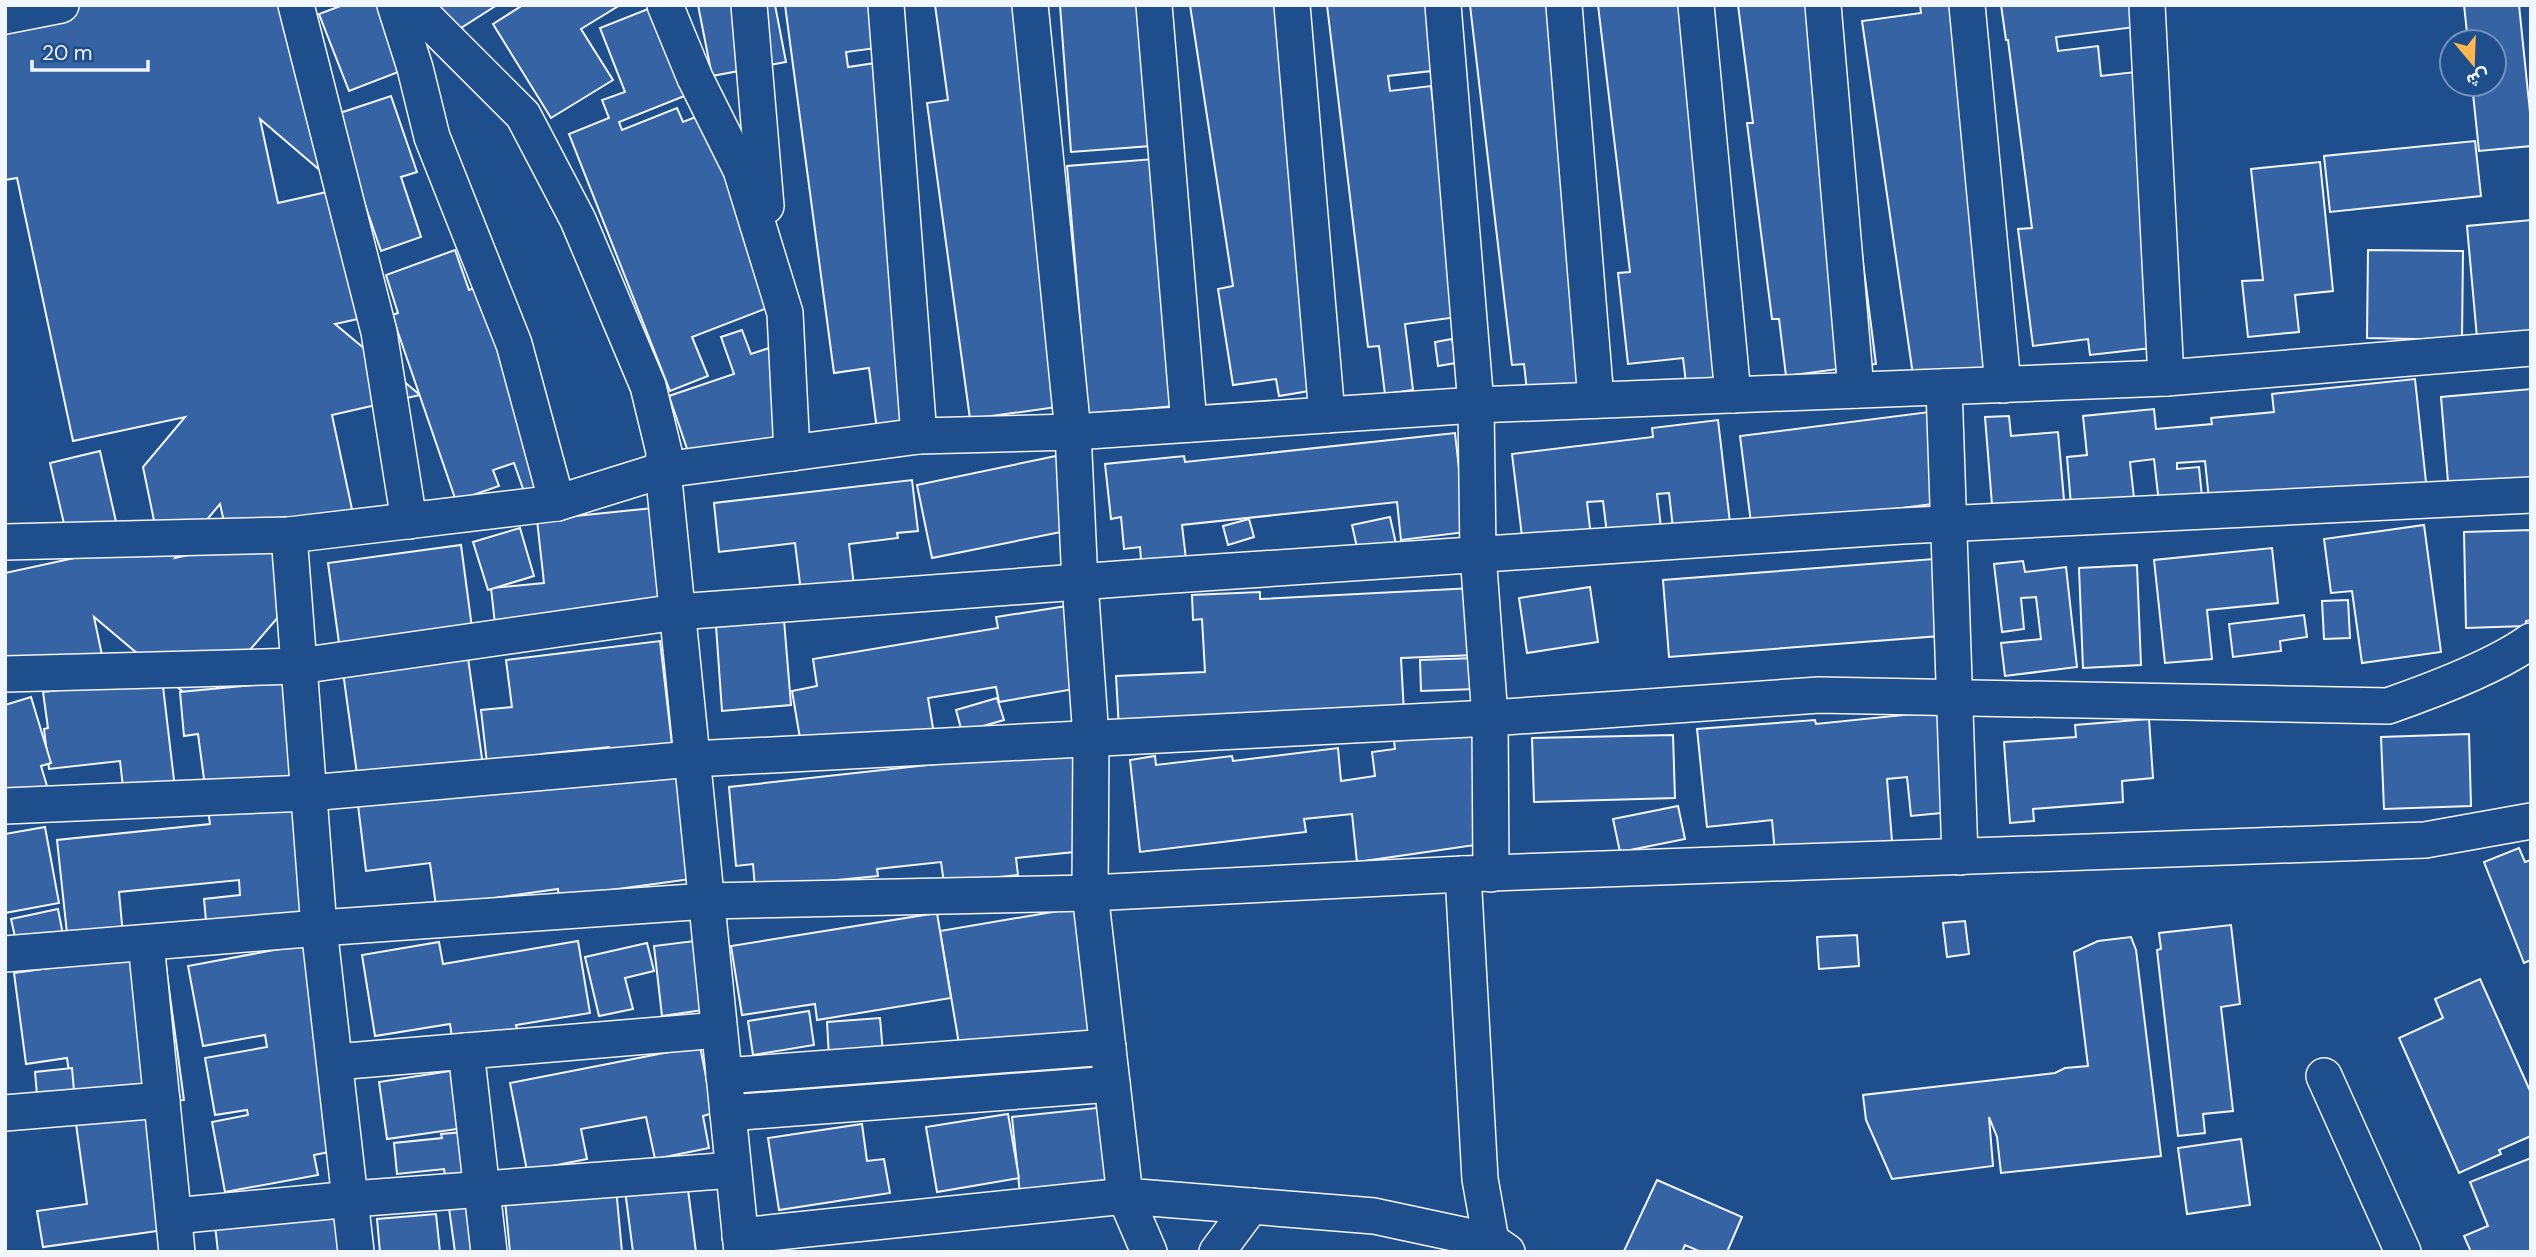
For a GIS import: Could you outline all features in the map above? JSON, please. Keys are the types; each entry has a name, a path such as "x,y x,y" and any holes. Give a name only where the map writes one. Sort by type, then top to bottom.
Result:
{"street":[{"path":"5,16 61,5"},
{"path":"296,5 379,332 408,521"},
{"path":"395,5 415,68 432,137 514,344 557,503"},
{"path":"413,5 523,115 578,220 648,386 664,452 663,470 741,1244 1125,1196 1374,1216 1499,1247 1480,1179 1477,874 1490,718 1478,554 1476,405 1443,5"},
{"path":"665,5 695,78 741,170 785,313 792,453"},
{"path":"749,5 771,269"},
{"path":"886,5 919,436"},
{"path":"1030,5 1073,432 1091,738 1090,893 1125,1196 1138,1250"},
{"path":"1154,5 1189,424"},
{"path":"1292,5 1326,415"},
{"path":"1564,5 1596,400"},
{"path":"1696,5 1734,395"},
{"path":"1823,5 1856,390"},
{"path":"1967,5 2003,384"},
{"path":"2147,5 2166,378"},
{"path":"695,78 754,72"},
{"path":"5,542 289,535 557,503 663,470 919,436 1073,432 1476,405 2166,378 2531,348"},
{"path":"1944,387 1960,857"},
{"path":"5,674 299,666 677,612 1478,554 1949,524 2531,495"},
{"path":"289,535 319,928 356,1252"},
{"path":"5,806 309,793 692,759 1490,718 1819,695 2388,706 2417,696 2515,652 2531,641"},
{"path":"5,954 319,928 706,901 1090,893 1477,874 2425,840 2531,821"},
{"path":"146,943 177,1252"},
{"path":"335,1062 719,1030"},
{"path":"724,1076 1108,1047"},
{"path":"466,1051 489,1252"},
{"path":"2324,1076 2403,1252"},
{"path":"727,1113 1112,1084"},
{"path":"5,1113 162,1100"},
{"path":"174,1216 482,1188 733,1170"},
{"path":"1217,1252 1251,1206"}],"building":[{"path":"5,5 286,5 322,172 260,119 278,203 340,189 367,317 335,324 420,395 332,415 353,514 228,540 220,504 175,558 277,536 291,602 201,707 94,617 103,660 5,681 5,573 158,540 143,467 185,417 73,441 17,178 5,180"},
{"path":"343,5 390,5 414,66 349,91 319,14"},
{"path":"437,5 497,5 453,33"},
{"path":"523,5 620,5 581,29 613,80 551,118 493,24"},
{"path":"658,5 697,91 619,122 622,130 677,108 683,122 706,113 708,135 775,305 692,337 708,376 670,391 569,134 609,118 602,100 625,92 600,28"},
{"path":"698,5 775,5 786,62 712,76"},
{"path":"785,5 893,5 898,45 846,52 848,67 882,62 933,445 880,453 869,368 834,373"},
{"path":"935,5 1023,5 1064,406 970,419 927,103 948,100"},
{"path":"1060,5 1141,5 1151,146 1071,152"},
{"path":"1190,5 1280,5 1339,386 1279,396 1276,379 1233,385 1218,289 1233,286"},
{"path":"1327,5 1432,5 1440,70 1388,76 1390,91 1431,86 1458,317 1405,324 1413,390 1385,394 1379,346 1368,347"},
{"path":"1470,5 1562,5 1597,382 1527,391 1524,364 1512,365"},
{"path":"1598,5 1697,5 1740,377 1686,383 1683,358 1628,364 1618,273 1630,272"},
{"path":"1738,5 1830,5 1876,364 1786,376 1779,319 1772,319 1747,123 1753,123"},
{"path":"1920,5 1972,5 1999,369 1914,382 1862,21 1921,13"},
{"path":"2001,5 2141,5 2143,26 2056,37 2058,51 2098,46 2101,76 2135,72 2169,346 2090,355 2088,339 2033,346 2018,229 2032,228 2008,40"},
{"path":"2464,5 2519,5 2531,146 2479,151 2473,98 2508,98 2508,28 2466,28"},
{"path":"391,96 417,172 401,177 421,237 381,251 334,115"},
{"path":"2475,141 2481,196 2330,212 2324,156"},
{"path":"1154,159 1175,406 1088,414 1067,166"},
{"path":"2320,162 2333,291 2295,295 2299,332 2248,337 2242,281 2263,280 2251,169"},
{"path":"2531,220 2531,344 2478,349 2467,226"},
{"path":"455,250 469,290 492,282 564,490 528,503 514,463 493,470 499,486 456,501 392,315 398,313 386,275"},
{"path":"2368,250 2463,251 2462,340 2367,338"},
{"path":"742,330 751,354 772,347 800,429 735,451 695,472 669,396 734,374 721,337"},
{"path":"1452,339 1456,363 1438,366 1435,342"},
{"path":"2415,379 2428,501 2211,519 2205,461 2177,463 2177,469 2199,467 2203,507 2160,512 2154,459 2130,462 2134,498 2071,505 2067,457 2087,455 2083,416 2154,409 2156,429 2212,424 2211,418 2274,412 2272,394"},
{"path":"2531,389 2531,499 2450,506 2441,397"},
{"path":"1929,412 1940,503 1751,523 1740,436"},
{"path":"2009,416 2011,436 2058,432 2065,511 1993,517 1985,417"},
{"path":"1718,420 1732,540 1675,546 1669,493 1657,494 1662,536 1608,542 1603,501 1587,502 1592,545 1524,553 1512,454 1653,437 1652,428"},
{"path":"1455,433 1466,532 1401,540 1397,502 1182,525 1187,568 1142,572 1140,547 1124,549 1121,517 1111,519 1105,464 1184,456 1185,462"},
{"path":"100,451 117,526 67,537 50,463"},
{"path":"1056,456 1071,530 932,558 917,485"},
{"path":"912,480 918,531 897,533 898,538 849,544 855,594 802,600 795,543 719,552 714,503"},
{"path":"653,508 664,622 497,642 491,588 544,583 537,520"},
{"path":"1390,517 1396,544 1358,552 1352,525"},
{"path":"1249,519 1254,537 1228,545 1223,526"},
{"path":"2424,525 2441,652 2362,663 2352,591 2331,593 2324,539"},
{"path":"520,528 534,576 488,590 473,542"},
{"path":"2531,530 2531,620 2526,621 2526,626 2466,628 2464,532"},
{"path":"461,545 476,658 468,658 485,780 676,765 691,879 559,897 558,889 436,906 430,863 366,871 357,797 357,774 328,563"},
{"path":"2272,548 2278,603 2207,610 2212,659 2165,663 2154,560"},
{"path":"1947,558 1953,635 1669,657 1663,580"},
{"path":"2023,561 2025,572 2066,567 2077,667 2005,676 2001,643 2041,639 2036,597 2021,598 2024,629 2002,632 1994,564"},
{"path":"2137,565 2141,665 2083,668 2079,568"},
{"path":"1590,587 1598,642 1527,653 1519,598"},
{"path":"1473,588 1476,655 1401,658 1404,713 1119,729 1116,676 1205,672 1202,619 1193,620 1192,595 1260,592 1260,599"},
{"path":"2348,600 2350,638 2324,639 2322,601"},
{"path":"1067,606 1080,688 999,702 996,687 928,698 934,734 803,756 792,691 817,686 813,659 998,628 996,617"},
{"path":"2304,615 2307,637 2280,641 2281,651 2233,657 2229,624"},
{"path":"784,620 791,705 722,711 716,626"},
{"path":"660,641 673,753 610,760 609,747 542,754 543,765 488,772 481,710 512,707 506,660"},
{"path":"1475,658 1476,689 1421,691 1420,660"},
{"path":"160,661 176,797 125,804 120,761 49,769 44,729 48,728 43,692 137,681"},
{"path":"297,681 317,921 207,932 204,899 240,895 239,880 119,892 124,946 69,952 57,840 210,824 198,734 184,736 180,692"},
{"path":"31,697 51,763 41,766 50,796 5,809 5,705"},
{"path":"997,698 1004,720 962,732 956,710"},
{"path":"1952,710 1962,811 1911,816 1907,777 1887,779 1892,841 1775,853 1772,820 1707,827 1697,729 1815,720 1816,724"},
{"path":"2149,719 2153,778 2122,781 2123,802 2033,809 2034,821 2010,823 2004,742 2076,737 2075,725"},
{"path":"1476,732 1489,843 1357,862 1352,814 1304,819 1306,832 1140,852 1130,760 1155,756 1156,765 1232,756 1233,761 1338,748 1341,781 1375,776 1372,752 1395,749 1394,741"},
{"path":"2469,734 2471,806 2384,809 2381,737"},
{"path":"1673,735 1675,798 1534,802 1532,738"},
{"path":"1073,749 1084,851 1016,858 1018,875 944,883 941,862 877,869 878,876 755,888 753,864 736,866 729,787"},
{"path":"1678,806 1685,839 1620,852 1613,819"},
{"path":"45,827 59,903 5,913 5,834"},
{"path":"2519,848 2525,862 2531,860 2531,960 2524,963 2484,862"},
{"path":"1082,907 1103,1030 961,1056 940,931"},
{"path":"58,909 64,940 18,950 11,919"},
{"path":"937,913 951,998 817,1020 815,1004 742,1015 731,946"},
{"path":"1965,921 1969,954 1947,957 1943,923"},
{"path":"2231,925 2240,1004 2221,1007 2233,1111 2203,1114 2205,1133 2178,1136 2157,950 2161,949 2159,933"},
{"path":"1857,935 1859,966 1819,969 1817,937"},
{"path":"2131,937 2136,950 2161,1156 2001,1173 1997,1137 1989,1117 1993,1166 1892,1179 1866,1120 1863,1095 2055,1073 2065,1068 2088,1066 2074,952 2098,941"},
{"path":"578,941 590,1013 516,1025 518,1033 453,1044 450,1024 375,1036 362,955 439,942 443,964"},
{"path":"694,941 703,1010 662,1016 654,946"},
{"path":"312,943 344,1149 314,1155 318,1175 225,1192 212,1122 248,1115 247,1110 215,1115 205,1058 267,1047 265,1035 203,1046 188,966"},
{"path":"647,943 654,971 625,978 633,1009 599,1016 585,957"},
{"path":"164,952 184,1100 162,1103 179,1228 43,1247 37,1211 87,1204 67,1058 26,1064 14,973"},
{"path":"2480,979 2531,1093 2531,1136 2499,1150 2501,1154 2459,1173 2399,1038 2443,1018 2435,999"},
{"path":"809,1011 814,1045 753,1055 748,1021"},
{"path":"880,1018 883,1053 829,1057 827,1022"},
{"path":"700,1046 713,1113 703,1116 709,1148 655,1159 646,1117 581,1129 587,1159 527,1171 510,1083"},
{"path":"72,1068 74,1091 37,1095 35,1072"},
{"path":"463,1069 471,1127 387,1139 379,1082"},
{"path":"1106,1107 1114,1195 1021,1204 1012,1117"},
{"path":"1008,1114 1019,1178 937,1192 926,1127"},
{"path":"862,1124 867,1161 884,1159 890,1193 779,1210 768,1138"},
{"path":"476,1131 480,1171 445,1175 444,1169 397,1174 394,1143"},
{"path":"2241,1139 2250,1205 2187,1214 2178,1148"},
{"path":"2531,1158 2531,1252 2471,1252 2464,1236 2488,1226 2470,1182"},
{"path":"1657,1180 1742,1217 1727,1252 1701,1252 1685,1245 1682,1252 1624,1251"},
{"path":"687,1182 696,1252 633,1252 625,1190"},
{"path":"616,1188 622,1252 510,1252 505,1200"},
{"path":"482,1196 490,1252 455,1252 448,1201"},
{"path":"350,1211 355,1252 218,1252 215,1225"},
{"path":"436,1214 440,1252 380,1252 377,1219"}]}
